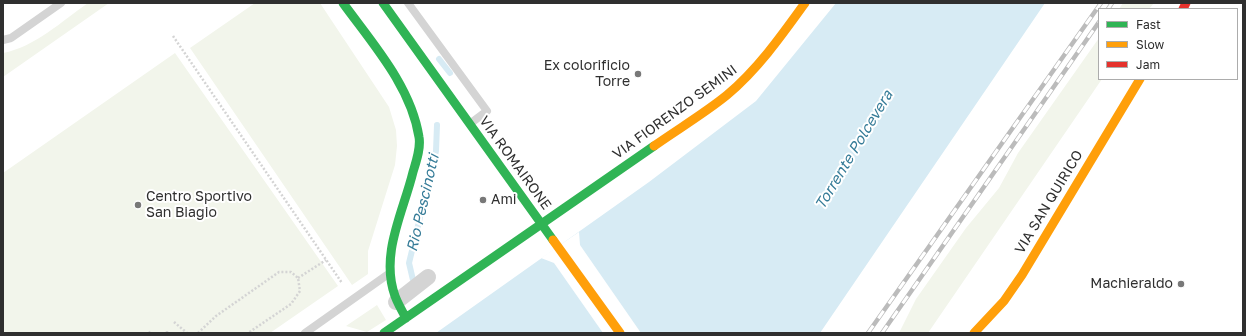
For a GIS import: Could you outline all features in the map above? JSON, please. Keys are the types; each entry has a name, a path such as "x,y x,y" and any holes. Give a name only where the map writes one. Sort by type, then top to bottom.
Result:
{"main road":[{"path":"342,3 398,84 412,110 420,139 413,171 394,233 389,263 390,284 396,302 406,318"},
{"name":"VIA ROMAIRONE","path":"383,3 542,225 384,333"},
{"name":"VIA FIORENZO SEMINI","path":"542,225 727,95 767,56 805,3"},
{"name":"VIA SAN QUIRICO","path":"974,333 1004,301 1022,275 1139,80"},
{"path":"542,225 559,246 620,333"}],"street":[{"path":"396,302 428,277"}],"lane":[{"path":"3,40 11,38 61,3"},
{"path":"408,3 487,111 470,123"},
{"path":"305,333 390,274"}],"path":[{"path":"172,36 342,284"},
{"path":"298,278 326,260"},
{"path":"198,333 216,316 279,272 291,272 298,278 300,292 291,304 248,333"},
{"path":"174,322 187,333"}],"shaded area":[{"path":"88,3 109,3 3,77 3,53 15,50 37,39"},
{"path":"255,3 320,3 389,107 396,130 397,146 395,165 368,251 368,274 352,285 190,48"},
{"path":"1123,3 1154,3 1150,8 1120,8"},
{"path":"1098,39 1098,80 1101,80 928,333 899,333 916,299 966,228 999,188 1018,153"},
{"name":"Centro Sportivo San Biagio","path":"175,53 338,286 270,333 3,333 3,173"},
{"path":"377,305 386,320 367,332 346,326"}],"water":[{"name":"Torrente Polcevera","path":"836,3 1045,3 820,333 436,333 649,182 756,101"}],"pier":[{"path":"579,232 580,245 641,333 603,333 554,263 541,258"}],"waterway":[{"name":"Rio Pescinotti","path":"439,59 450,73"},
{"name":"Rio Pescinotti","path":"413,280 409,263 436,151 437,125"}],"railway":[{"path":"868,333 1101,3"},
{"path":"1109,8 1112,3"},
{"path":"882,333 1098,23"}],"traffic: fast":[{"path":"343,3 378,50 399,83 415,118 419,137 418,155 391,249 391,280 395,296 406,318"},
{"path":"383,3 553,240"},
{"path":"384,333 654,146"}],"traffic: slow":[{"path":"654,146 710,108 738,85 769,51 805,3"},
{"path":"974,333 1004,301 1022,275 1139,80"},
{"path":"553,240 620,333"}],"traffic: jam":[{"path":"1184,8 1186,3"}],"place":[{"name":"Ex colorificio Torre","path":"638,74"},
{"name":"Ami","path":"483,200"},
{"name":"Centro Sportivo San Biagio","path":"138,205"},
{"name":"Machieraldo","path":"1181,284"}]}
